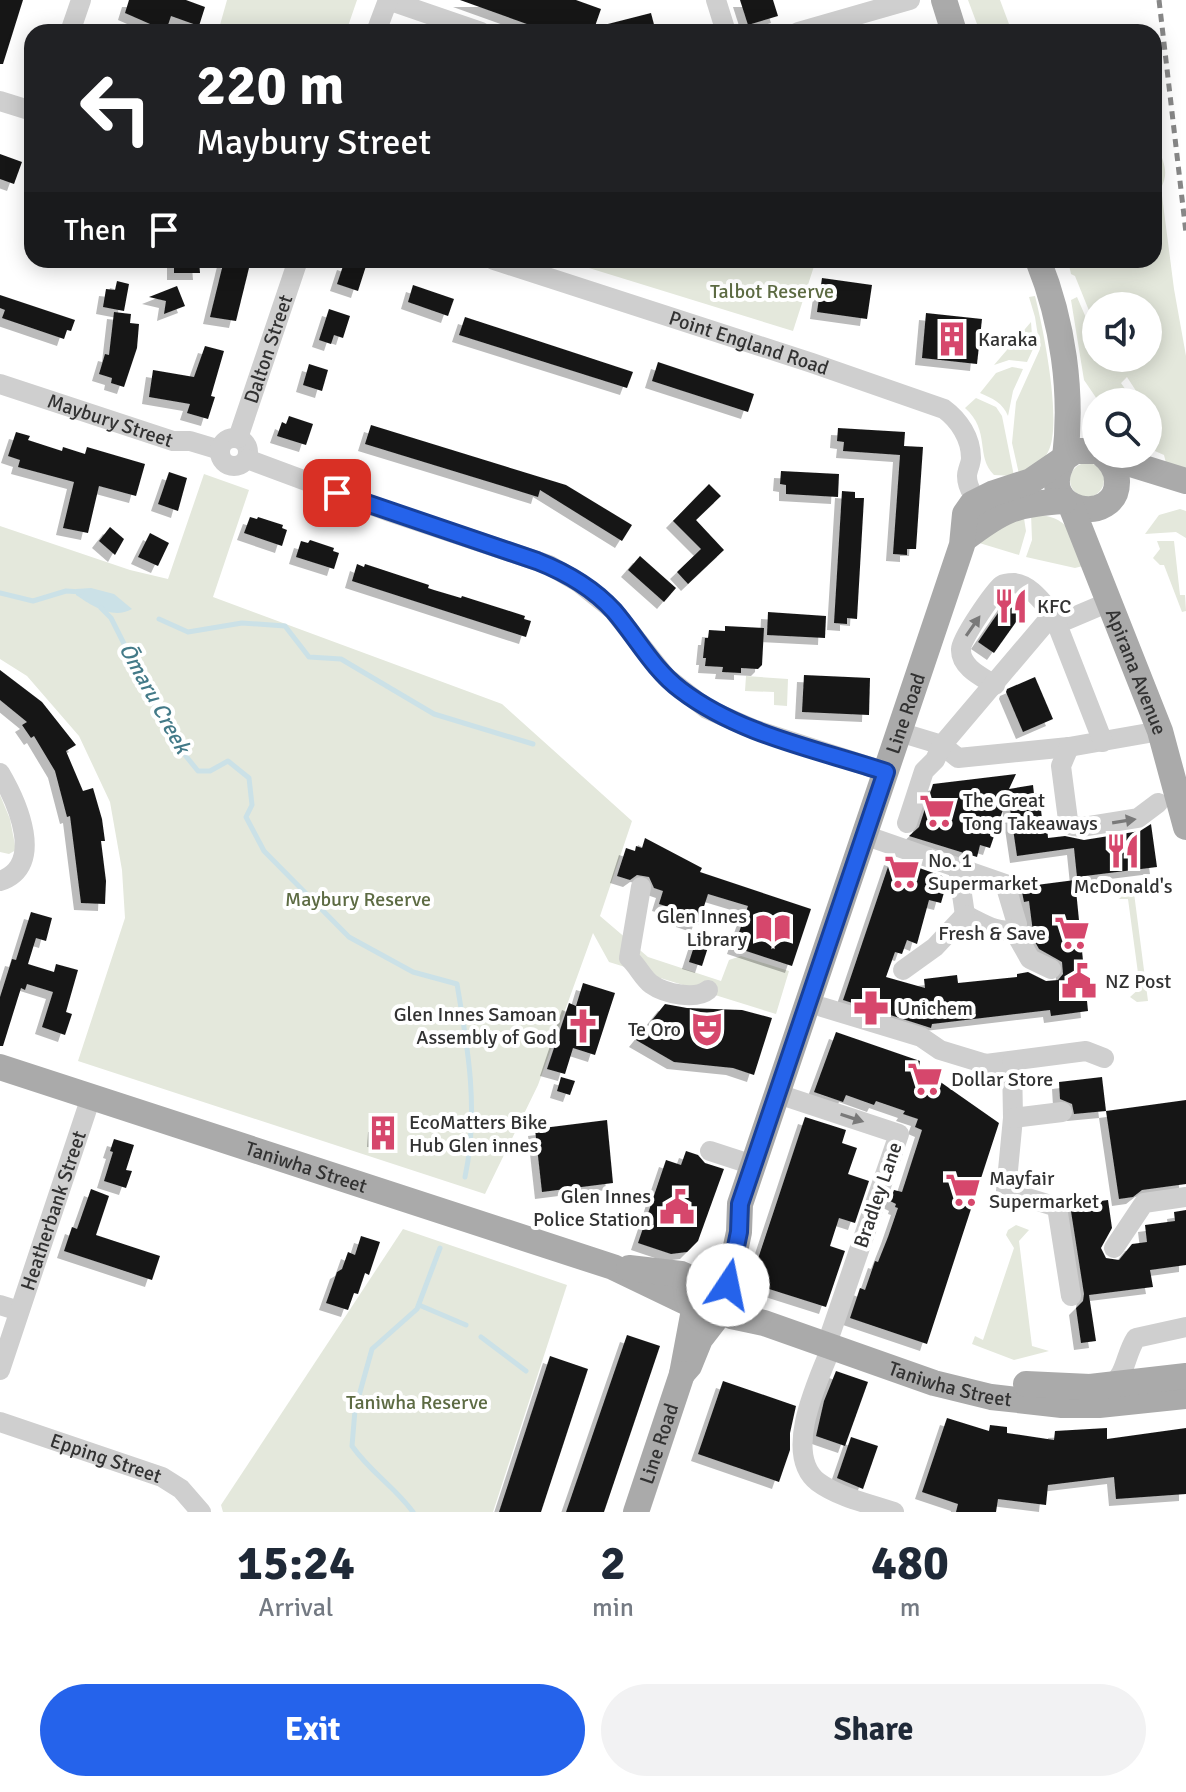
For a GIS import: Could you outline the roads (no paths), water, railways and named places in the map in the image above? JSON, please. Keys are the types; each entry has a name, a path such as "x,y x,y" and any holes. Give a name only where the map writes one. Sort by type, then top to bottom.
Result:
{"main road":[{"path":"944,0 952,24"},
{"path":"1041,268 1054,308 1069,395 1064,459 1056,483 1067,503"},
{"path":"1069,395 1082,424"},
{"path":"963,540 1031,481 1082,450"},
{"path":"1093,564 1114,495 1117,477 1114,468"},
{"path":"1147,468 1186,481"},
{"path":"977,501 1009,498 1067,503 1083,510 1093,510 1114,495 1156,485 1186,490"},
{"name":"Line Road","path":"636,1512 682,1374 689,1366 700,1339 711,1297 739,1232 740,1204 963,540 965,514 977,501"},
{"name":"Apirana Avenue","path":"1067,503 1160,731 1186,827"},
{"name":"Taniwha Street","path":"0,1067 711,1297 731,1316 981,1377 1053,1386 1186,1376"},
{"name":"Taniwha Street","path":"831,1339 934,1383 991,1397 1088,1405 1175,1397"},
{"path":"1125,1379 1175,1397"}],"street":[{"path":"76,24 81,0"},
{"path":"379,24 388,0 458,24"},
{"path":"716,0 724,24"},
{"path":"826,24 910,0"},
{"path":"0,101 24,108"},
{"name":"Dalton Street","path":"238,438 295,268"},
{"name":"Point England Road","path":"555,269 928,402 952,415 961,426 972,460 988,480 1009,498"},
{"name":"Maybury Street","path":"0,384 173,441 190,441 220,450"},
{"path":"238,438 248,447 247,459 239,466 229,466 222,459 220,450 227,440 238,438"},
{"path":"247,459 387,511 549,565 578,582 613,610 666,677 707,709 753,729 886,772"},
{"name":"Point England Road","path":"972,460 967,480 977,501"},
{"path":"995,685 974,672 965,662 961,649 965,637 1001,586 1011,582 1030,589 1055,619 1103,742"},
{"path":"907,823 924,771 935,760 942,745 1055,619 1109,602"},
{"path":"899,732 942,745 958,758 1069,747 1160,731"},
{"path":"1069,747 1061,766 1068,820 1073,826 1138,818 1158,803"},
{"path":"0,773 20,816 24,845 17,873 0,881"},
{"path":"864,835 1005,884 1017,924 1006,932 965,915"},
{"path":"958,867 965,915"},
{"path":"641,887 629,958 651,984 685,996 701,996 708,990"},
{"path":"903,970 935,947 965,915"},
{"path":"1013,929 1030,959 1051,969"},
{"path":"822,1007 921,1037 940,1050 986,1064 1086,1051 1104,1058"},
{"path":"1012,1061 1013,1118 1006,1191 1057,1207 1071,1296"},
{"name":"Bradley Lane","path":"778,1094 899,1134 831,1339"},
{"name":"Heatherbank Street","path":"0,1370 10,1308 91,1097"},
{"path":"1013,1118 1062,1112"},
{"path":"710,1151 753,1165"},
{"path":"1114,1248 1144,1203 1186,1197"},
{"path":"1125,1379 1127,1351 1136,1338 1186,1327"},
{"path":"831,1339 802,1436 805,1466 823,1485 894,1512"},
{"name":"Epping Street","path":"0,1422 162,1477 181,1489 201,1512"}],"water":[{"path":"91,588 114,594 132,609 110,612 76,595 76,589"}],"waterway":[{"name":"Ōmaru Creek","path":"0,593 33,601 66,591 82,592"},
{"name":"Ōmaru Creek","path":"101,608 111,618 172,739 198,771 210,771 228,761 249,778 252,805 246,817 264,851 349,937 413,972 457,984 472,1104 465,1177"},
{"path":"159,619 188,632 242,623 285,626 309,657 341,659 434,714 533,744"},
{"name":"Ōmaru Creek","path":"413,1512 352,1446 355,1410 372,1349 417,1309 440,1248"},
{"path":"419,1305 466,1325"},
{"path":"481,1337 526,1371"}],"railway":[{"path":"1159,0 1162,24"},
{"path":"1162,26 1186,233"}],"place":[{"name":"Karaka","path":"952,339"},
{"name":"KFC","path":"1011,606"},
{"name":"The Great Tong Takeaways","path":"937,811"},
{"name":"McDonald's","path":"1123,851"},
{"name":"No. 1 Supermarket","path":"902,872"},
{"name":"Glen Innes Library","path":"773,928"},
{"name":"Fresh & Save","path":"1072,933"},
{"name":"NZ Post","path":"1079,981"},
{"name":"Unichem","path":"871,1008"},
{"name":"Glen Innes Samoan Assembly of God","path":"583,1026"},
{"name":"Te Oro","path":"707,1029"},
{"name":"Dollar Store","path":"925,1079"},
{"name":"EcoMatters Bike Hub Glen innes","path":"383,1133"},
{"name":"Mayfair Supermarket","path":"963,1190"},
{"name":"Glen Innes Police Station","path":"677,1207"}],"park label":[{"name":"Talbot Reserve","path":"772,291"},
{"name":"Maybury Reserve","path":"358,899"},
{"name":"Taniwha Reserve","path":"417,1402"}]}
